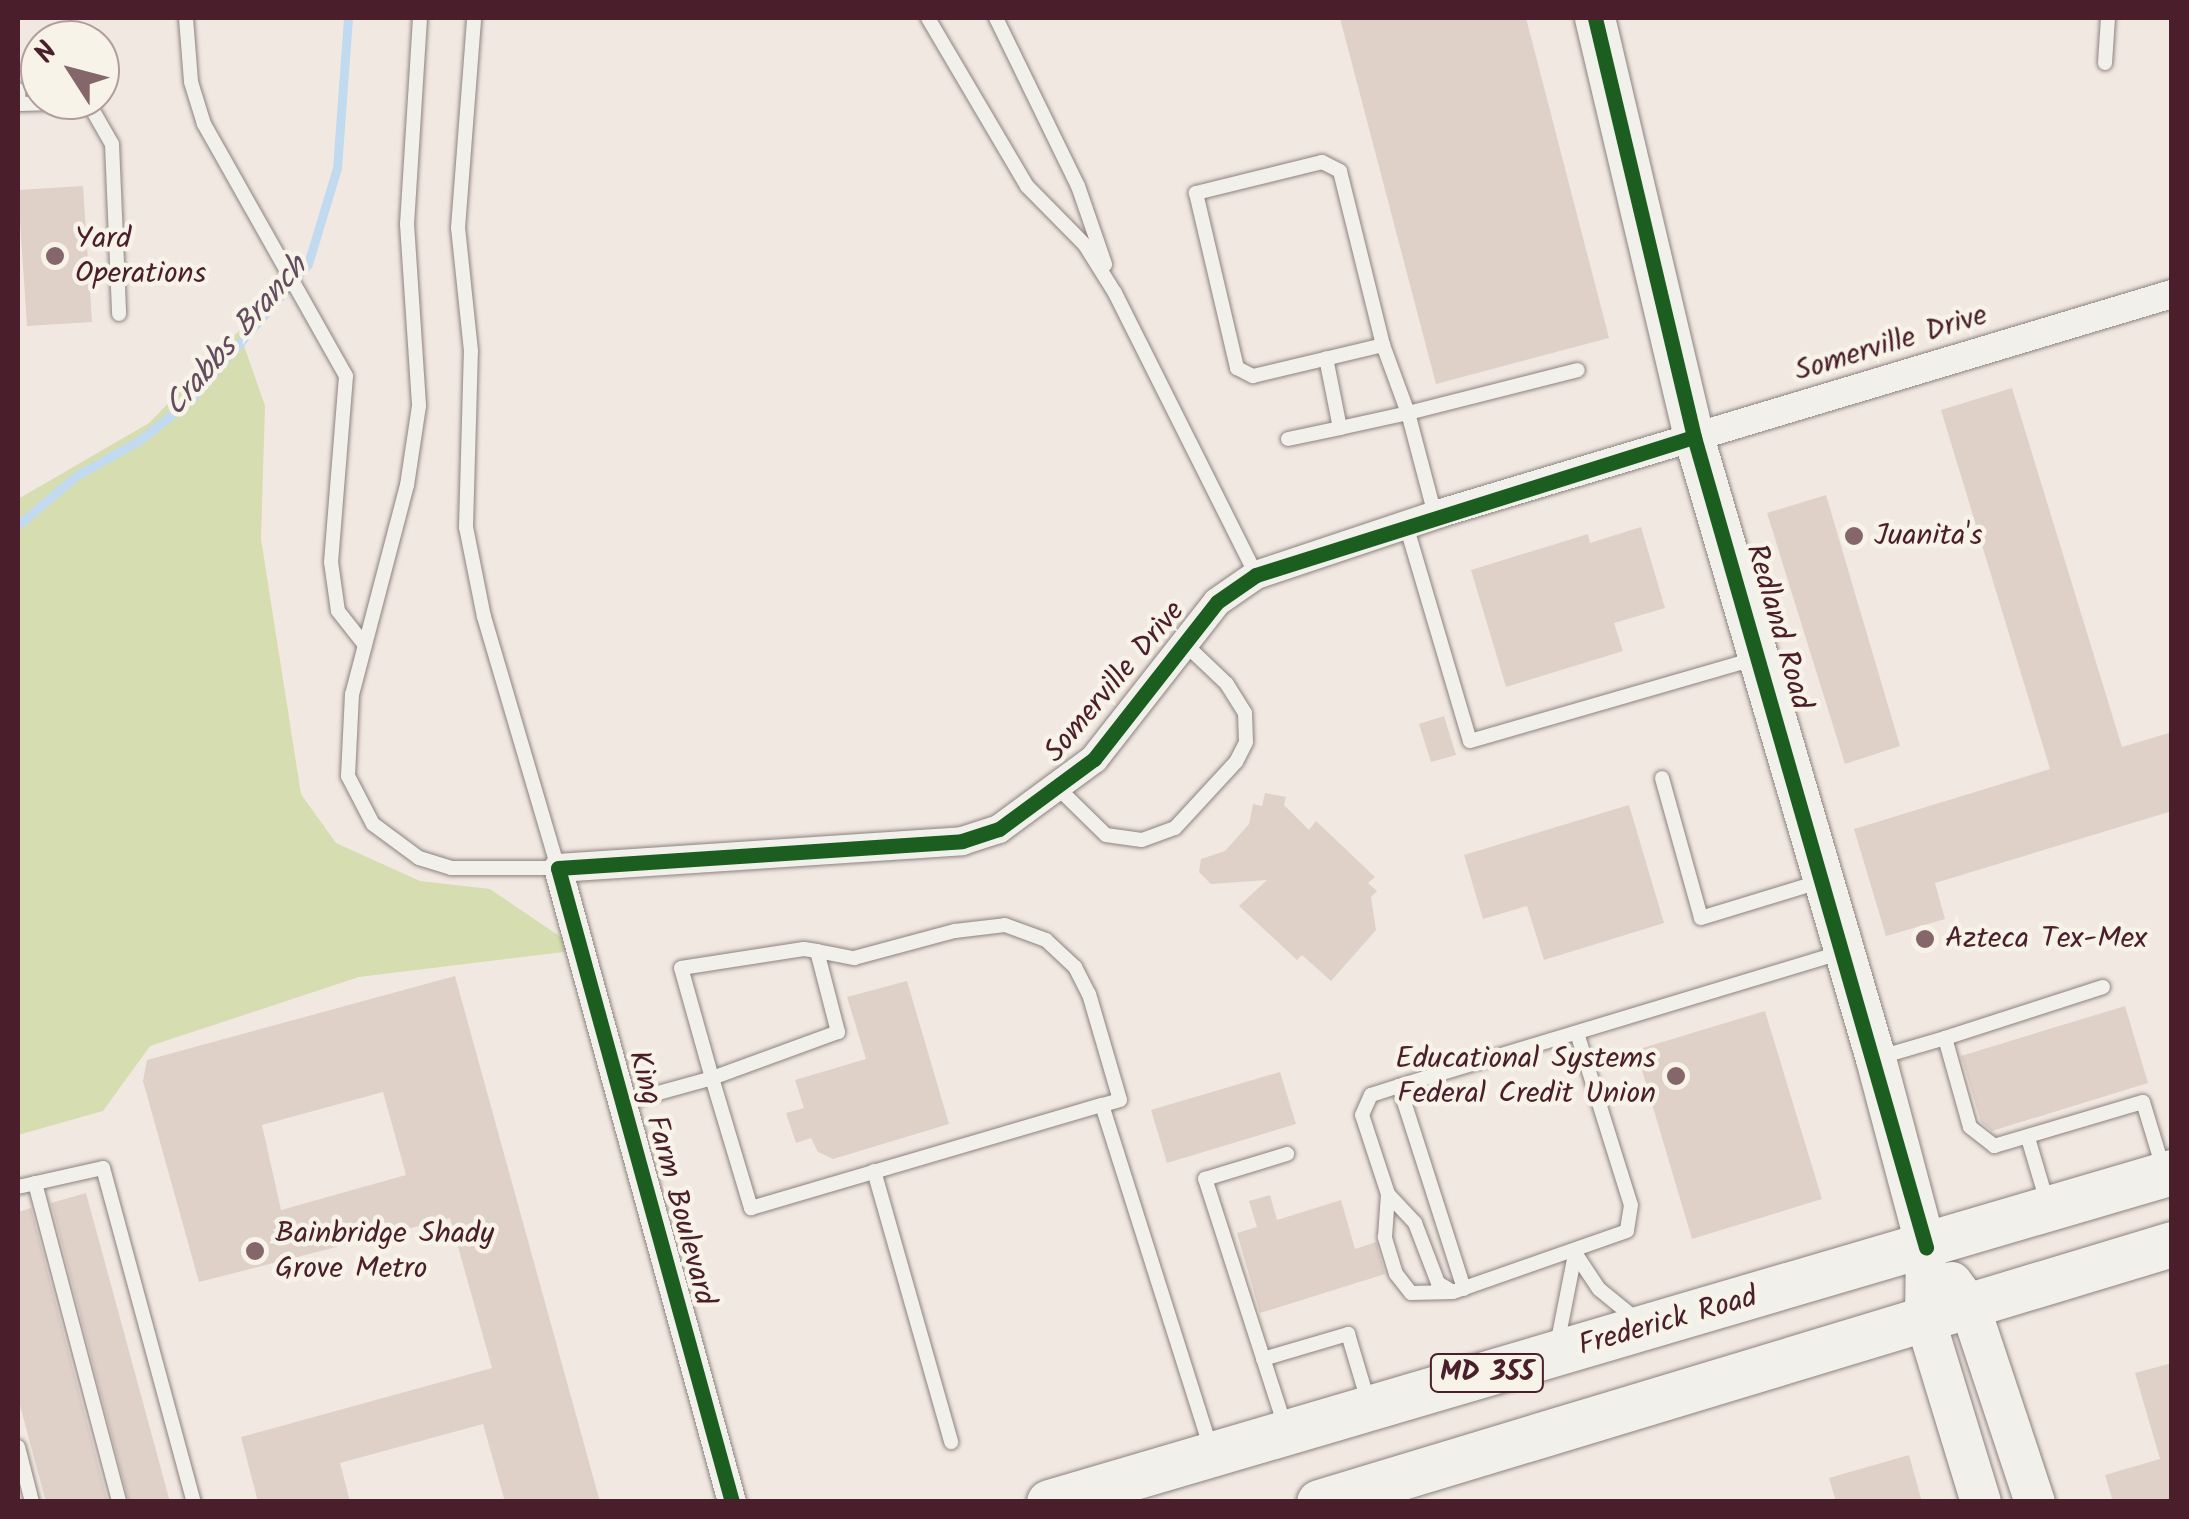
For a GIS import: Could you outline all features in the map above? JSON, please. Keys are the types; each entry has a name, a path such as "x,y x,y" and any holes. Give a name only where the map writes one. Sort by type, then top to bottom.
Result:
{"main road":[{"name":"Redland Road","path":"1596,18 1694,436 1876,1058 1926,1247"},
{"name":"Frederick Road","path":"1049,1502 2168,1173"},
{"name":"MD 355","path":"1319,1502 2172,1244"},
{"path":"1926,1247 1970,1306 2036,1502"},
{"path":"1926,1247 1925,1319 1982,1502"}],"street":[{"name":"Somerville Drive","path":"558,868 962,841 999,829 1060,790 1094,759 1217,602 1256,575 1435,515 2172,294"},
{"name":"King Farm Boulevard","path":"558,868 732,1502"}],"lane":[{"path":"186,18 196,103 328,340 349,392 334,589 346,628 364,644"},
{"path":"420,18 407,224 419,406 407,485 364,644 344,751 357,798 373,824 406,850 451,868 558,868 484,617 466,527 470,350 458,228 474,18"},
{"path":"928,18 1027,186 1085,245 1115,294 1256,575"},
{"path":"996,18 1078,186 1115,294"},
{"path":"2105,63 2108,18"},
{"path":"18,90 19,104 88,102 112,144 120,314"},
{"path":"1383,344 1252,376 1237,368 1196,193 1322,162 1340,171 1383,344 1408,413 1435,515"},
{"path":"1326,358 1340,428"},
{"path":"1288,440 1578,370"},
{"path":"1406,525 1470,741 1759,658"},
{"path":"1060,790 1106,836 1142,840 1175,828 1236,762 1246,742 1246,713 1227,684 1184,643"},
{"path":"1662,778 1701,918 1824,881"},
{"path":"983,926 1028,930 1046,940 1075,967 1090,994 1120,1100 751,1208 681,968 816,952 854,958 983,926"},
{"path":"1576,1033 1632,1220 1616,1240 1458,1290 1423,1296 1400,1282 1383,1228 1388,1194 1362,1107 1371,1095 1845,951"},
{"path":"622,1103 712,1078 838,1032 816,952"},
{"path":"1876,1058 2103,986"},
{"path":"1945,1038 1977,1138 1994,1146 2143,1102 2168,1173"},
{"path":"1400,1086 1458,1290"},
{"path":"1102,1104 1212,1454"},
{"path":"2028,1138 2049,1209"},
{"path":"1286,1432 1204,1179 1287,1154"},
{"path":"18,1187 103,1168 194,1502"},
{"path":"874,1171 952,1442"},
{"path":"36,1183 119,1502"},
{"path":"1388,1194 1415,1223 1438,1283 1458,1290"},
{"path":"1575,1253 1599,1289 1651,1327"},
{"path":"1551,1356 1564,1330 1575,1253"},
{"path":"1263,1359 1348,1334 1370,1406"},
{"path":"18,1447 32,1502"}],"green space":[{"path":"239,331 265,406 261,539 301,794 336,843 420,881 490,889 580,950 359,977 150,1046 103,1111 18,1135 18,499 149,423"}],"building":[{"path":"1340,18 1526,18 1609,338 1436,384"},
{"name":"Yard Operations","path":"83,186 92,322 27,326 18,190"},
{"path":"2012,388 2122,747 2172,732 2172,811 1935,883 1945,919 1886,936 1854,829 2050,769 1941,410"},
{"path":"1826,495 1900,746 1845,764 1767,513"},
{"path":"1641,527 1665,608 1614,623 1623,651 1506,687 1471,570 1588,534 1590,543"},
{"path":"1444,716 1456,755 1431,762 1419,724"},
{"path":"1265,793 1286,797 1284,805 1309,830 1316,821 1375,877 1368,883 1377,891 1371,897 1376,930 1331,981 1302,955 1297,960 1239,906 1267,880 1211,884 1199,872 1201,859 1225,851 1249,824 1253,804 1262,806"},
{"path":"1629,805 1664,923 1544,960 1527,906 1483,919 1464,855"},
{"name":"Bainbridge Shady Grove Metro","path":"455,976 600,1502 505,1502 483,1424 340,1463 350,1502 258,1502 241,1437 492,1368 450,1218 199,1282 143,1081 147,1060","holes":["383,1092 406,1175 281,1210 262,1125"]},
{"path":"907,981 949,1124 833,1159 818,1152 811,1138 796,1143 786,1113 804,1108 795,1080 866,1059 847,997"},
{"path":"2125,1006 2148,1083 1992,1131 1981,1122 1961,1056"},
{"path":"1765,1011 1822,1199 1692,1239 1636,1050"},
{"path":"1280,1072 1296,1124 1167,1163 1151,1110"},
{"path":"86,1193 170,1502 129,1502 51,1203"},
{"path":"1270,1195 1277,1220 1341,1200 1355,1249 1376,1242 1385,1274 1260,1313 1237,1233 1257,1227 1249,1201"},
{"path":"31,1208 108,1502 46,1502 18,1398 18,1212"},
{"path":"2172,1363 2172,1502 2113,1502 2105,1475 2160,1459 2135,1373"},
{"path":"1909,1455 1922,1502 1836,1502 1829,1478"}],"waterway":[{"name":"Crabbs Branch","path":"18,525 76,476 140,440 192,398 308,264 337,168 348,18"}],"cycle path":[{"path":"1595,18 1694,437 1926,1247"},
{"path":"732,1502 558,868 962,841 999,829 1094,759 1217,602 1256,575 1694,437"}],"place":[{"name":"Yard Operations","path":"55,256"},
{"name":"Juanita's","path":"1854,536"},
{"name":"Azteca Tex-Mex","path":"1925,939"},
{"name":"Educational Systems Federal Credit Union","path":"1676,1076"},
{"name":"Bainbridge Shady Grove Metro","path":"255,1251"}]}
